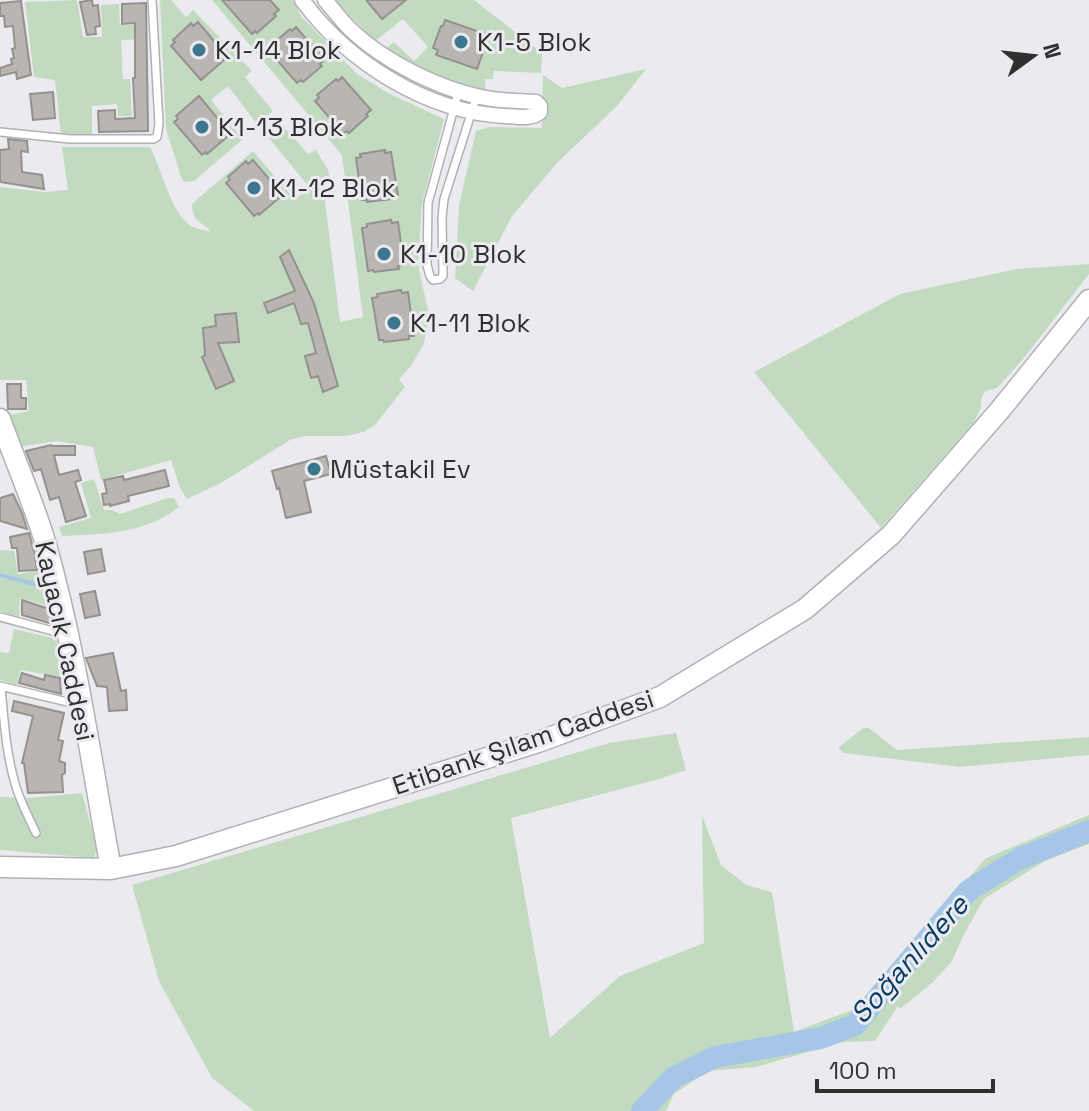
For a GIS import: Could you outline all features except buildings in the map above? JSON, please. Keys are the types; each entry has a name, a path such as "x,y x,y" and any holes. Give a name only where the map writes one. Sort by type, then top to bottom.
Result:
{"street":[{"path":"302,0 316,19 358,59 393,81 453,108 492,115 533,117 539,114 541,109 536,102 493,99 407,70 351,30 325,0"},
{"name":"Etibank Şılam Caddesi","path":"0,867 111,869 191,851 538,742 660,697 805,609 891,535 1000,410 1089,300"},
{"name":"Kayacık Caddesi","path":"0,419 46,542 68,636 111,869"}],"lane":[{"path":"0,132 70,139 153,139 158,133 159,124 152,0"},
{"path":"459,90 428,203 427,265 430,276 435,280 442,278 444,273 444,199 477,95"},
{"path":"0,617 68,636"},
{"path":"36,833 10,766 0,687 81,705"}],"green space":[{"path":"77,0 83,37 102,37 101,5 119,4 120,25 147,25 147,39 121,40 123,79 130,79 132,116 118,116 117,104 92,106 92,136 61,135 55,80 34,77 25,2"},
{"path":"160,0 171,0 186,17 193,10 252,71 245,77 273,111 257,124 228,86 211,100 243,139 194,181 184,182 181,177 166,129"},
{"path":"212,0 293,0 301,16 356,73 388,93 444,119 422,204 418,265 429,315 424,343 411,366 399,379 405,387 375,425 363,432 347,436 304,436 290,440 221,483 187,499 171,460 101,480 93,447 57,441 18,447 9,415 29,411 26,380 0,380 0,187 46,192 68,190 62,147 150,147 179,213 193,227 212,232 196,218 192,204 253,151 295,200 309,187 268,137 283,126 308,154 316,150 328,170 331,183 323,185 340,322 363,317 342,155"},
{"path":"336,0 474,0 542,53 541,73 494,71 493,79 485,79 486,92 446,80 384,50 394,42 414,61 428,47 403,19 375,41"},
{"path":"646,69 617,106 557,163 512,216 473,291 455,278 459,205 476,131 489,127 542,128 543,75 562,88"},
{"path":"1089,264 1089,274 1024,358 997,388 985,391 974,422 881,528 754,372 900,294 1016,269"},
{"path":"94,479 104,510 120,514 167,498 174,498 179,507 138,528 62,536 59,527 91,518 81,483"},
{"path":"0,550 14,551 18,574 44,570 51,607 20,598 19,618 0,611"},
{"path":"14,629 57,639 60,677 21,670 17,685 0,680 0,652 9,653"},
{"path":"863,728 869,728 897,750 1089,737 1089,755 960,767 844,753 838,748"},
{"path":"676,733 686,770 511,818 550,1038 620,976 704,943 702,816 721,865 746,885 772,892 794,1032 852,1010 889,974 889,970 986,858 1089,815 1089,844 1045,861 984,899 952,961 933,982 900,1009 898,1006 875,1041 842,1042 756,1067 708,1071 674,1094 666,1111 254,1111 212,1078 159,981 132,885 609,743"},
{"path":"82,793 97,848 94,858 0,850 0,797 29,798"}],"waterway":[{"name":"Soğanlıdere","path":"0,575 46,587"},
{"name":"Soğanlıdere","path":"642,1111 673,1078 715,1057 821,1038 855,1025 968,891 1019,859 1089,831"}],"place":[{"name":"K1-5 Blok","path":"461,42"},
{"name":"K1-14 Blok","path":"199,50"},
{"name":"K1-13 Blok","path":"202,127"},
{"name":"K1-12 Blok","path":"254,188"},
{"name":"K1-10 Blok","path":"384,254"},
{"name":"K1-11 Blok","path":"394,323"},
{"name":"Müstakil Ev","path":"314,469"}]}
